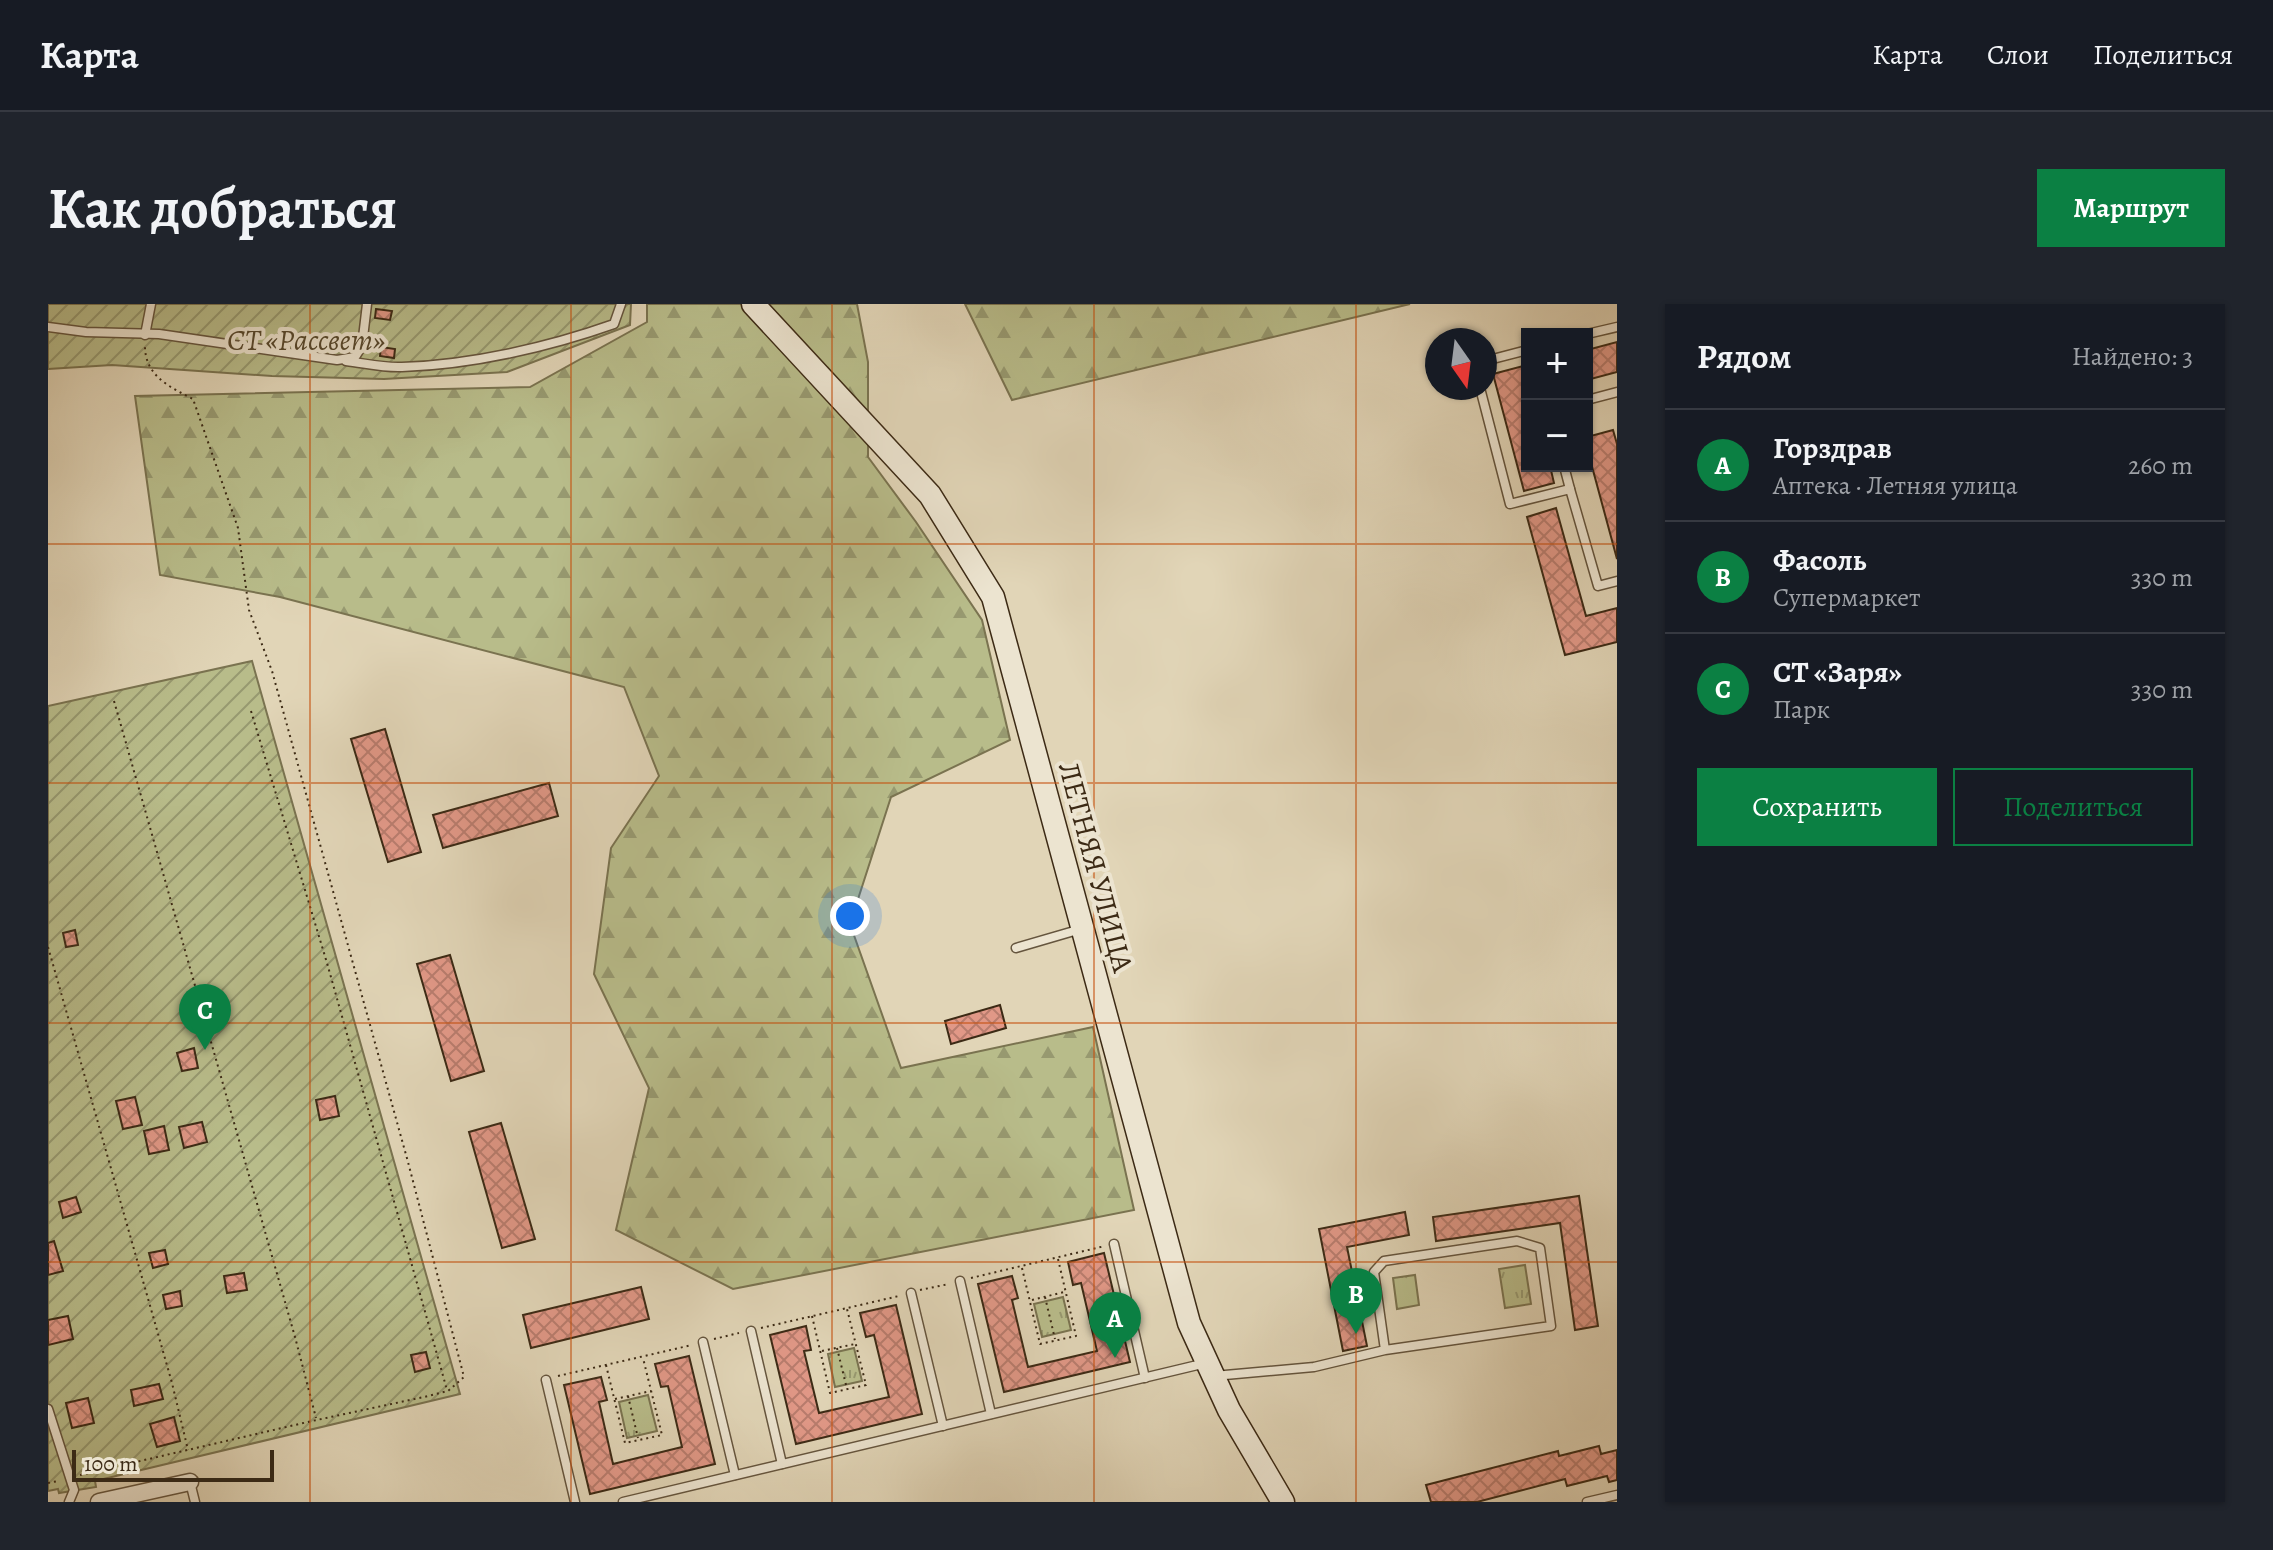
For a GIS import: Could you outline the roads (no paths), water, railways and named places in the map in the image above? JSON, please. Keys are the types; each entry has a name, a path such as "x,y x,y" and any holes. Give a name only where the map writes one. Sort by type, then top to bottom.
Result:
{"street":[{"name":"ЛЕТНЯЯ УЛИЦА","path":"753,304 930,495 993,597 1189,1323 1229,1410 1283,1502"},
{"path":"99,1502 190,1482"}],"lane":[{"path":"145,335 151,304"},
{"path":"337,360 355,357 362,346 367,304"},
{"path":"48,327 159,334 399,367 479,358 573,339 614,324 621,304"},
{"path":"1593,333 1617,327"},
{"path":"1497,358 1521,352"},
{"path":"1593,398 1617,392"},
{"path":"1483,400 1510,504 1570,489"},
{"path":"1566,472 1598,586 1617,581"},
{"path":"1016,948 1082,929"},
{"path":"623,1502 1145,1378 1210,1369 1314,1367 1385,1350 1551,1326 1540,1248 1517,1241 1384,1261 1374,1272 1385,1350"},
{"path":"1114,1244 1145,1378"},
{"path":"960,1281 991,1414"},
{"path":"911,1293 943,1426"},
{"path":"751,1331 782,1464"},
{"path":"703,1342 735,1475"},
{"path":"546,1380 575,1502"},
{"path":"48,1409 74,1490 69,1502"},
{"path":"190,1482 195,1502"},
{"path":"1587,1502 1617,1495"}],"place":[{"name":"СТ «Заря»","path":"205,1050"},
{"name":"Фасоль","path":"1356,1334"},
{"name":"Горздрав","path":"1115,1358"}],"park label":[{"name":"СТ «Рассвет»","path":"306,340"}]}
